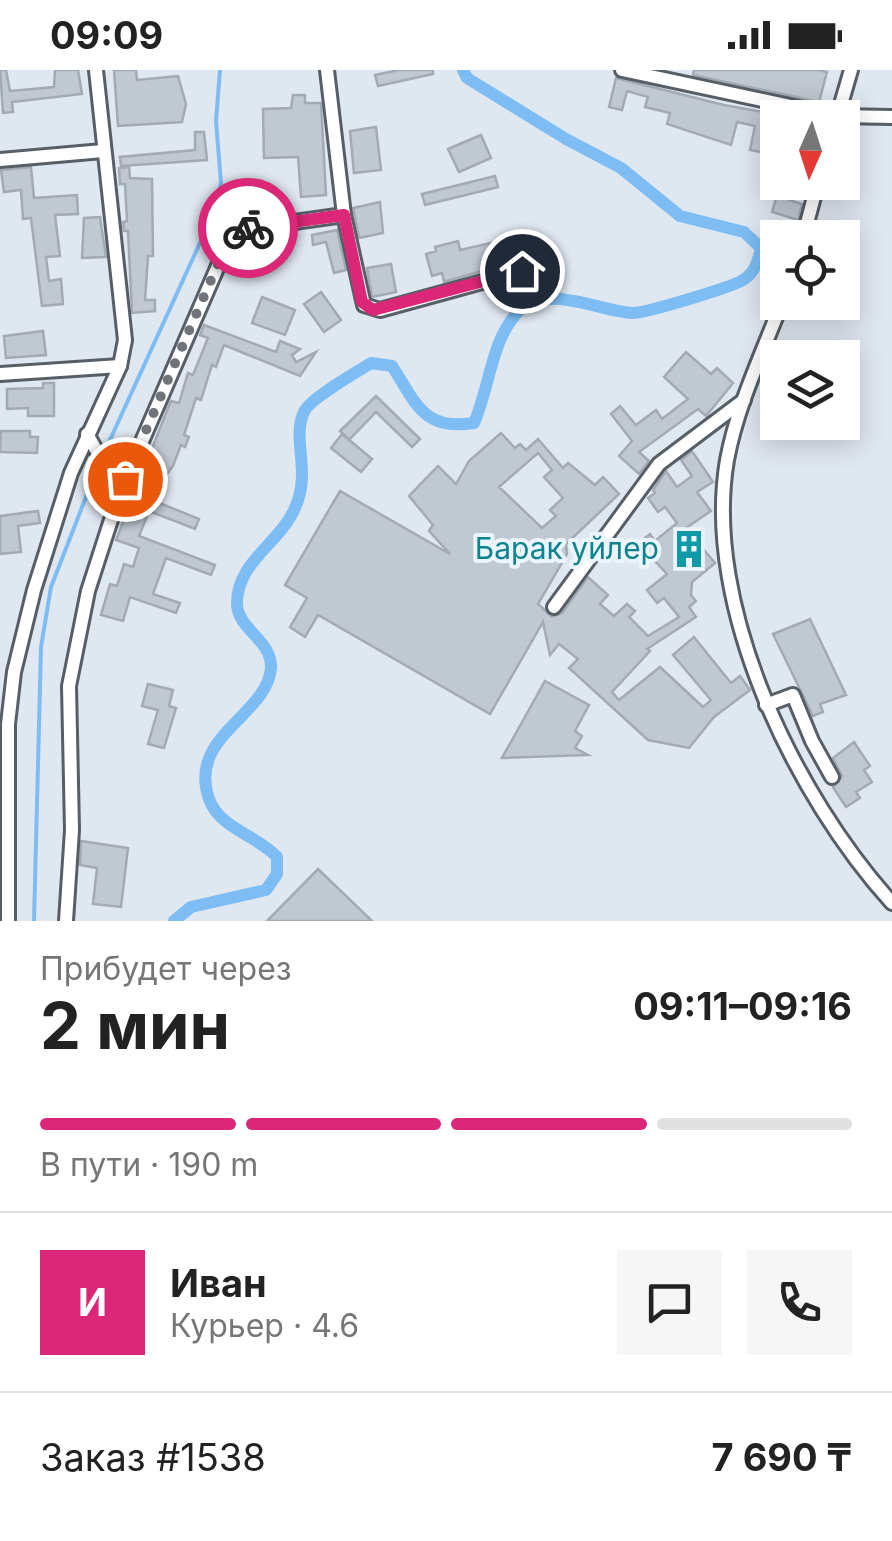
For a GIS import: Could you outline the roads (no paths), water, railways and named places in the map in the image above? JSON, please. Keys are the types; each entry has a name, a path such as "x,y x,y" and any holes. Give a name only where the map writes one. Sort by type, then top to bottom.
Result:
{"street":[{"path":"5,915 4,706 34,590 87,434 120,366 125,340 96,70"},
{"path":"327,70 344,215 362,302 368,309 432,297 522,271"},
{"path":"622,70 760,100"},
{"path":"842,100 851,70"},
{"path":"860,117 892,117"},
{"path":"0,160 103,151"},
{"path":"66,921 72,830 69,686 88,590 120,492 231,236 273,223 344,215"},
{"path":"775,320 744,400 725,475 726,548 748,661 766,704 851,852 892,903"},
{"path":"0,374 120,366"},
{"path":"554,607 659,464 744,400"},
{"path":"87,434 120,492"},
{"path":"766,704 793,695 832,777"}],"waterway":[{"path":"104,453 215,210 221,183 216,121 220,70"},
{"path":"174,921 191,907 266,890 277,874 277,857 230,825 214,809 205,777 218,743 257,700 271,668 266,649 242,620 237,603 251,564 280,532 295,508 302,481 301,423 308,406 371,363 392,366 415,402 432,418 443,423 474,423 503,334 510,321 531,303 559,299 639,312 736,283 750,274 757,262 761,248 744,232 680,216 621,168 467,78 463,70"},
{"path":"34,921 41,647 51,587 100,461"}],"place":[{"name":"Барак уйлер","path":"689,549"}]}
